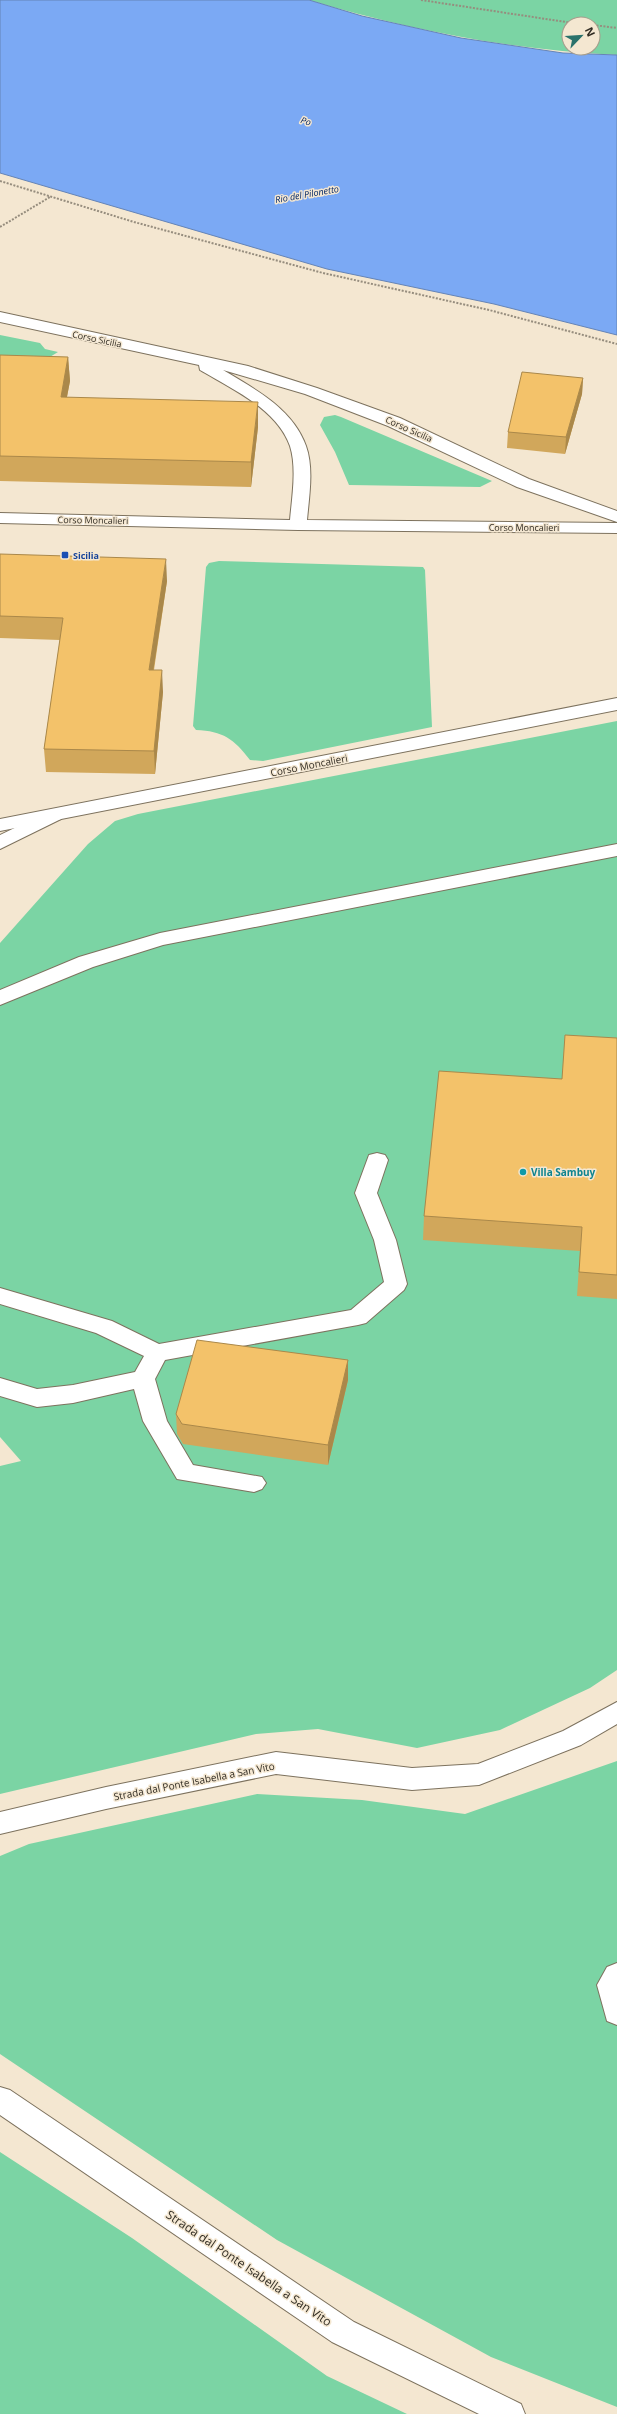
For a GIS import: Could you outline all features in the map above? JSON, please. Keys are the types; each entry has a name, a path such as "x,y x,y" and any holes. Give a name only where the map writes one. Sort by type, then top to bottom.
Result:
{"street":[{"name":"Corso Sicilia","path":"0,317 248,371 339,401 394,422 523,483 617,517"},
{"name":"Corso Sicilia","path":"195,360 263,403 289,428 298,447 302,492 298,526"},
{"name":"Corso Moncalieri","path":"0,518 298,526 617,528"},
{"name":"Corso Moncalieri","path":"0,825 617,704"},
{"path":"0,843 54,815"},
{"path":"0,998 86,962 160,939 294,915 617,850"},
{"path":"0,1296 104,1327 157,1352 358,1317 396,1284 385,1240 366,1193 377,1160"},
{"path":"157,1352 143,1379 155,1422 185,1473 254,1483"},
{"path":"0,1387 37,1398 73,1394 143,1379"},
{"name":"Strada dal Ponte Isabella a San Vito","path":"0,1824 106,1798 276,1763 357,1771 412,1779 479,1774 572,1738 617,1712"},
{"path":"617,1975 611,1985 617,2013"},
{"name":"Strada dal Ponte Isabella a San Vito","path":"0,2099 343,2332 510,2414"}],"path":[{"path":"421,0 561,21"},
{"path":"601,27 617,28"},
{"path":"0,181 134,222 323,273 489,310 617,344"},
{"path":"0,227 50,197"}],"green space":[{"path":"309,0 617,0 617,55 601,54 601,16 561,16 561,51 539,49 461,37 385,21"},
{"path":"0,335 40,343 45,349 58,352 40,363 0,355"},
{"path":"335,415 492,481 480,487 349,485 335,452 320,425 324,417"},
{"path":"219,561 423,567 425,570 432,727 263,761 250,760 239,747 221,734 196,730 193,726 206,567 209,563"},
{"path":"617,721 617,1670 590,1688 500,1730 417,1748 318,1729 256,1734 0,1794 0,1466 21,1461 0,1437 0,943 88,844 115,821 138,814"},
{"path":"617,1761 617,2407 491,2357 277,2240 0,2054 0,1856 29,1844 257,1794 362,1800 465,1814"},
{"path":"0,2152 132,2238 327,2376 407,2414 0,2414"}],"water":[{"path":"0,0 309,0 362,16 461,38 561,53 561,56 617,55 617,335 494,304 327,269 0,173"}],"building":[{"path":"0,355 68,357 61,397 258,402 251,462 0,456"},
{"path":"522,372 583,378 566,437 508,432"},
{"path":"0,554 166,559 149,670 162,670 154,751 44,749 63,618 0,616"},
{"name":"Villa Sambuy","path":"565,1035 617,1038 617,1275 579,1272 582,1227 424,1216 439,1071 562,1079"},
{"path":"197,1340 348,1360 328,1445 182,1424 176,1414"}],"place":[{"name":"Sicilia","path":"65,555"},
{"name":"Villa Sambuy","path":"523,1172"}],"water label":[{"name":"Po","path":"306,121"},
{"name":"Rio del Pilonetto","path":"307,194"}]}
